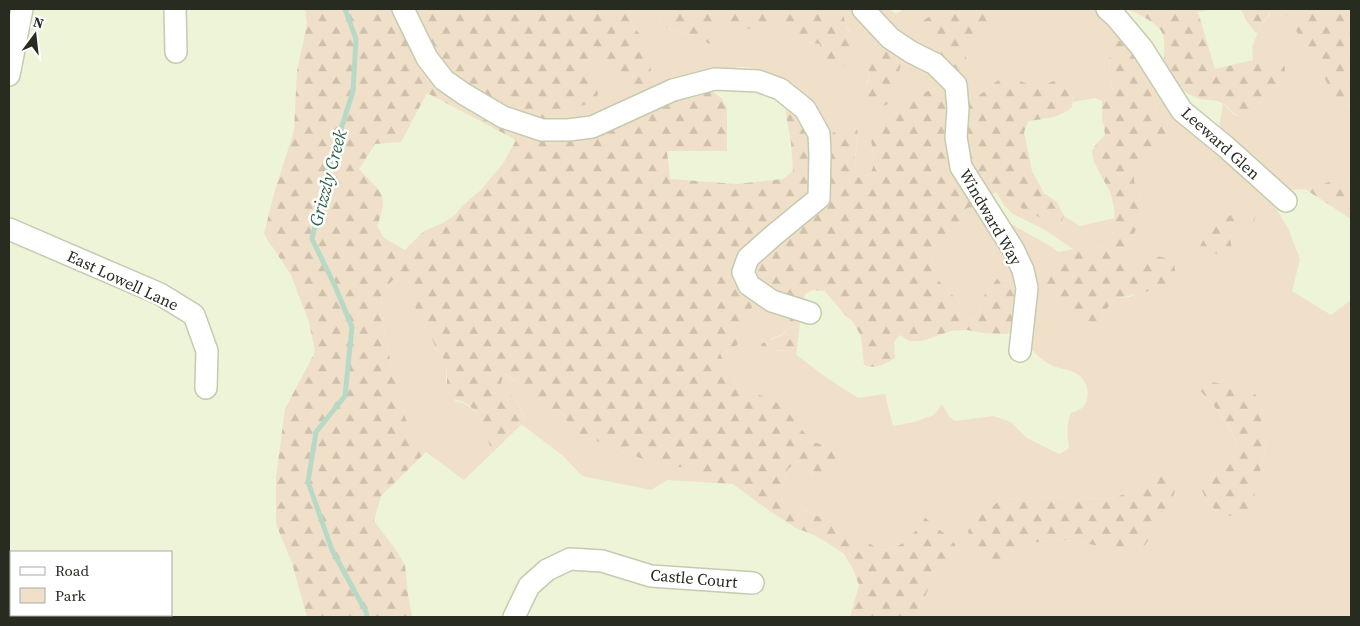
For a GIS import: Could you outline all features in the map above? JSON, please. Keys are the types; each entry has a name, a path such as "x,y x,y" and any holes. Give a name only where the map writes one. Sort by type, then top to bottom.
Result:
{"street":[{"path":"9,76 22,9"},
{"path":"175,9 176,52"},
{"path":"403,9 427,58 444,80 503,117 542,130 568,130 592,127 673,90 715,78 758,81 780,89 806,109 819,134 819,198 748,258 743,272 749,286 772,301 810,313"},
{"name":"Windward Way","path":"864,9 890,38 911,52 935,64 956,86 958,109 956,137 961,167 1013,249 1023,270 1027,288 1020,351"},
{"name":"Leeward Glen","path":"1107,9 1116,16 1142,48 1182,111 1226,147 1286,201"},
{"name":"East Lowell Lane","path":"9,229 160,294 194,315 206,351 206,388"},
{"name":"Castle Court","path":"514,617 530,586 547,570 570,560 602,561 651,576 753,583"}],"green space":[{"path":"305,9 646,9 633,13 631,24 639,33 649,55 651,69 650,89 641,93 618,73 606,59 598,62 591,68 598,93 596,101 581,106 554,110 555,124 651,106 712,90 722,99 727,108 727,151 667,151 670,179 737,184 783,179 793,171 791,143 785,108 788,106 827,137 852,120 858,134 855,160 856,177 870,175 874,164 870,129 897,113 915,97 941,87 945,78 945,62 940,50 930,41 920,26 924,20 935,13 981,10 989,17 987,29 981,40 972,41 964,49 968,66 968,77 959,84 960,91 977,97 997,81 1007,77 1041,87 1065,72 1072,90 1072,107 1057,116 1028,121 1024,132 1032,171 1044,193 1057,202 1064,216 1061,224 1043,219 1023,209 999,190 976,206 967,208 960,217 960,234 953,241 936,244 931,261 937,279 959,302 964,314 973,320 979,313 985,295 997,279 1018,283 1015,330 1007,334 967,330 951,331 922,341 909,341 900,335 894,342 895,358 880,366 872,367 864,365 861,336 853,322 825,291 813,290 805,294 796,356 790,350 763,351 761,344 784,333 789,325 790,318 790,309 766,294 754,302 750,312 743,319 742,340 734,348 720,353 731,370 738,389 764,396 783,406 811,441 828,447 842,455 839,464 834,470 819,479 798,461 788,469 781,490 782,502 789,509 802,509 831,522 882,551 902,544 910,537 918,528 916,515 921,513 955,544 955,553 950,561 936,574 922,604 913,617 850,617 859,585 852,567 844,554 814,535 796,528 733,484 700,482 688,467 671,467 645,460 574,432 563,415 540,403 523,385 504,374 501,383 516,401 526,420 492,453 483,424 475,411 463,402 447,397 447,363 418,316 407,281 393,280 382,291 381,310 392,371 405,417 411,431 426,452 381,496 374,521 405,565 412,617 307,617 292,563 276,524 276,477 285,409 315,352 309,322 291,275 264,234 275,190 294,131 297,71 307,24","holes":["427,93 516,140 504,162 482,189 463,205 455,215 443,223 424,231 405,250 384,238 377,226 381,215 383,199 378,189 359,169 375,144 401,142"]},
{"path":"646,9 657,16 661,24 672,31 687,33 717,15 710,9 727,9 725,12 742,28 757,28 771,20 783,30 793,30 810,43 821,44 820,58 851,34 844,22 843,9 855,9 885,44 865,56 870,76 866,84 899,86 899,72 903,55 945,78 941,87 914,98 892,116 872,147 874,164 870,175 856,177 855,163 858,137 846,123 827,137 758,71 749,67 738,67 579,122 555,124 554,110 567,108 598,93 590,68 606,59 618,73 641,93 642,38 631,24 633,13"},
{"path":"646,9 710,9 717,14 710,44 687,33 672,31 661,24 657,16"},
{"path":"727,9 843,9 846,26 856,40 848,59 836,76 826,74 820,68 820,44 804,40 793,30 783,30 771,21 756,28 739,27 729,20 725,12"},
{"path":"868,9 889,9 896,14 904,9 1096,9 1117,27 1132,47 1109,56 1110,80 1113,91 1111,96 1102,101 1095,98 1073,102 1065,73 1041,87 1027,84 1015,78 997,81 977,97 960,91 965,57 964,49 989,17 981,10 956,13 947,11 930,41 940,50 945,62 923,52"},
{"path":"1126,9 1213,9 1198,12 1215,69 1253,60 1276,60 1285,67 1285,80 1281,89 1265,97 1244,117 1233,113 1219,102 1200,99 1189,94 1175,85 1166,71 1164,41 1161,31 1147,19"},
{"path":"1241,9 1351,9 1351,106 1344,104 1332,92 1284,13 1270,13 1257,34 1247,22"},
{"path":"1271,13 1284,13 1344,104 1351,106 1351,184 1331,181 1305,189 1287,190 1219,129 1223,103 1234,115 1244,117 1265,97 1281,89 1276,60 1253,60 1252,47 1261,25"},
{"path":"1114,41 1120,41 1132,48 1162,90 1155,101 1154,107 1167,121 1168,130 1156,155 1135,172 1134,180 1142,198 1138,223 1127,258 1136,263 1150,256 1164,258 1174,262 1175,271 1169,281 1159,287 1135,295 1115,298 1105,311 1101,321 1093,325 1082,325 1073,321 1063,310 1048,293 1042,280 1058,252 1079,248 1106,247 1115,227 1114,207 1110,192 1094,162 1092,151 1105,135 1102,121 1102,101 1113,92 1109,59"},
{"path":"885,44 903,55 899,72 899,86 893,102 878,108 866,105 863,95 870,76 865,56"},
{"path":"1162,90 1272,202 1288,228 1300,259 1292,291 1331,315 1351,300 1351,617 913,617 922,604 936,574 950,561 955,553 940,530 921,513 918,528 910,538 897,547 882,551 846,529 803,509 789,509 782,502 781,490 788,469 798,461 813,476 828,447 811,441 764,396 738,389 731,370 720,353 734,348 743,329 743,319 750,312 754,302 766,294 790,309 789,326 785,332 770,339 777,351 790,350 827,378 858,398 885,394 893,426 914,422 934,415 942,404 949,416 955,421 993,416 1011,422 1027,438 1059,454 1069,448 1067,430 1069,417 1071,413 1082,408 1085,404 1088,395 1086,385 1081,377 1074,372 1047,363 1026,344 1006,221 1058,252 1054,262 1048,293 1073,321 1101,321 1105,311 1115,298 1129,297 1144,292 1136,264 1127,258 1138,223 1142,198 1134,180 1135,172 1156,155 1168,130 1167,121 1154,107 1155,101","holes":["1221,221 1235,230 1230,239 1204,239","1209,381 1255,394 1267,433 1265,451 1251,509 1221,515 1207,502 1202,490 1212,475 1223,470 1237,449 1235,440 1226,423 1197,386","1146,475 1105,547 1066,540 1027,543 975,519 1002,499 1033,497 1112,499 1131,491"]},
{"path":"1331,181 1351,184 1351,219 1305,189"},
{"path":"999,190 1011,199 1061,224 1064,216 1080,226 1115,218 1115,227 1106,247 1073,249 1045,230 1013,214 1004,205 996,192"},
{"path":"976,206 1007,255 1018,283 997,279 985,295 979,313 973,320 964,314 959,302 937,279 931,262 936,243 953,241 960,217 967,208"},
{"path":"1250,209 1256,215 1254,222 1235,230 1230,239 1232,249 1218,253 1203,252 1200,247 1214,227 1227,217"},
{"path":"393,280 407,280 418,316 447,363 446,382 455,401 472,408 485,428 492,453 464,480 426,452 411,431 405,417 392,371 381,310 382,291"},
{"path":"503,374 523,385 540,403 563,415 574,432 645,460 671,467 688,467 700,482 667,480 651,490 582,476 562,455 521,424 526,419 516,401 501,383"},
{"path":"1209,381 1255,394 1262,412 1267,433 1265,451 1251,510 1243,517 1221,515 1207,502 1202,490 1212,475 1223,470 1237,449 1226,423 1215,407 1196,386"},
{"path":"1146,475 1163,476 1175,491 1167,512 1145,545 1132,550 1066,540 1027,543 1006,557 987,564 973,551 968,531 975,519 1002,499 1033,497 1112,499 1131,491"}],"waterway":[{"name":"Grizzly Creek","path":"345,9 356,39 353,91 326,177 312,239 352,327 345,396 316,432 308,482 332,550 367,617"}]}
